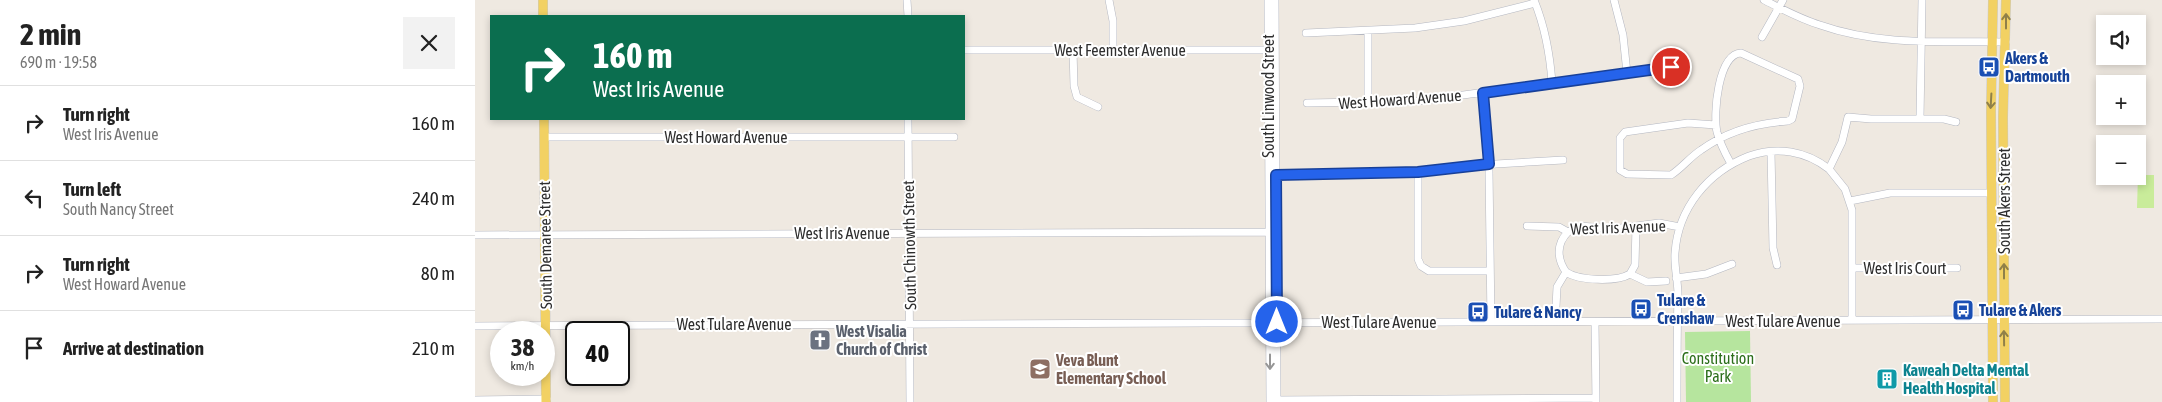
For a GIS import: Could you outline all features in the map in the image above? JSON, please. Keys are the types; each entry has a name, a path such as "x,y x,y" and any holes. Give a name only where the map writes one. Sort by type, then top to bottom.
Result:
{"main road":[{"path":"543,0 543,15"},
{"name":"South Akers Street","path":"1993,0 1991,111 1993,402"},
{"name":"South Akers Street","path":"2005,402 2003,110 2006,0"},
{"name":"South Demaree Street","path":"543,120 546,321"},
{"name":"South Demaree Street","path":"547,386 547,400"}],"street":[{"path":"907,0 907,15"},
{"path":"1109,0 1113,22 1113,50"},
{"name":"South Linwood Street","path":"1268,0 1272,50 1277,224 1273,322"},
{"name":"South Linwood Street","path":"1274,401 1269,232 1272,50 1275,0"},
{"path":"1615,0 1623,35 1627,73"},
{"path":"1764,0 1803,19 1836,30 1892,40 2006,42"},
{"path":"1762,38 1783,0"},
{"path":"1921,118 1922,0"},
{"path":"1305,33 1415,28 1464,21 1534,2 1543,26 1549,53 1552,82"},
{"path":"1367,103 1368,31"},
{"name":"West Feemster Avenue","path":"965,50 1272,50"},
{"path":"1073,50 1074,86 1077,97 1098,107"},
{"path":"1716,125 1689,123 1625,132 1620,138 1620,170 1627,174 1671,175 1700,150 1719,139 1752,126 1788,122 1792,119 1800,86 1798,79 1741,53 1736,53 1730,57 1720,80 1716,125 1719,139 1731,164"},
{"name":"West Howard Avenue","path":"1307,103 1419,101 1671,67"},
{"path":"1483,93 1489,164 1491,322"},
{"path":"1829,169 1843,142 1848,117 1871,119 1944,119 1956,122"},
{"name":"South Chinowth Street","path":"908,120 910,402"},
{"name":"West Howard Avenue","path":"544,137 955,136"},
{"path":"1677,402 1676,322 1678,290 1675,252 1680,227 1689,206 1703,186 1731,164 1752,155 1790,151 1802,154 1829,169 1845,189 1850,201 1853,320"},
{"path":"1771,152 1773,248 1777,264"},
{"path":"1276,175 1418,172 1489,164 1563,160"},
{"path":"1418,172 1418,259 1421,266 1429,271 1490,271"},
{"path":"1850,201 1891,193 1991,193"},
{"name":"West Iris Avenue","path":"1527,226 1559,226 1568,232 1581,226 1613,228 1659,223 1680,227"},
{"path":"1269,232 1277,224"},
{"path":"1568,232 1563,237 1558,250 1559,260 1566,272 1582,279 1620,279 1630,274 1635,265 1636,226"},
{"name":"West Iris Avenue","path":"475,235 1269,232"},
{"path":"1676,278 1706,274 1733,264"},
{"name":"West Iris Court","path":"1853,268 1957,268"},
{"path":"1556,308 1557,287 1566,272"},
{"path":"1630,274 1647,282 1666,281"},
{"name":"West Tulare Avenue","path":"555,325 1676,322 2162,318"},
{"path":"1274,401 1596,400 1595,322"},
{"name":"West Tulare Avenue","path":"475,326 490,326"},
{"path":"475,400 547,400"}],"green space":[{"path":"2146,175 2154,175 2154,208 2137,208 2138,185 2146,185"},
{"name":"Constitution Park","path":"1750,331 1751,402 1686,402 1685,332"}],"place":[{"name":"Akers & Dartmouth","path":"1989,67"},
{"name":"Tulare & Crenshaw","path":"1641,309"},
{"name":"Tulare & Akers","path":"1963,310"},
{"name":"Tulare & Nancy","path":"1478,312"},
{"name":"West Visalia Church of Christ","path":"820,340"},
{"name":"Veva Blunt Elementary School","path":"1040,369"},
{"name":"Kaweah Delta Mental Health Hospital","path":"1887,379"}],"route":[{"path":"1277,322 1276,175 1387,174 1489,164 1483,93 1671,67"}]}
